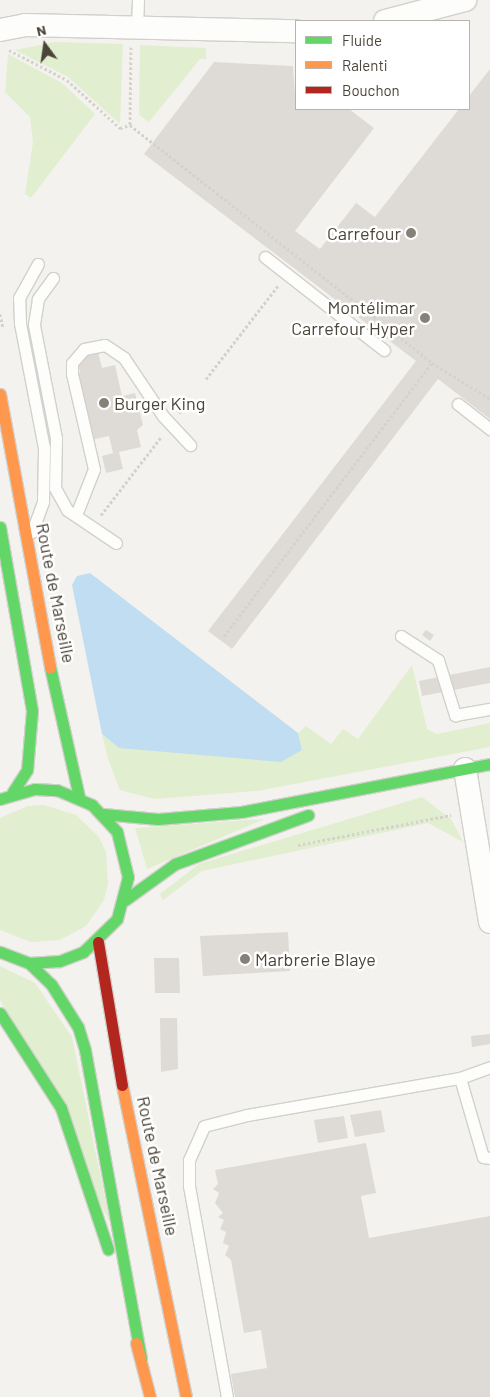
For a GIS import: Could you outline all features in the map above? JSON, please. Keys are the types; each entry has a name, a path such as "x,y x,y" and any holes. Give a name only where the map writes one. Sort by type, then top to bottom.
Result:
{"main road":[{"name":"Route de Marseille","path":"0,394 29,540 64,742 79,797"},
{"path":"0,527 3,566 20,628 32,711 31,742 27,770 12,793"},
{"path":"103,814 201,817 429,777 490,764"},
{"path":"125,900 175,864 220,844 429,777"},
{"path":"0,799 12,793 42,789 79,797 103,814 126,854 125,900 117,920 98,942 58,962 29,963 0,952"},
{"name":"Route de Marseille","path":"98,942 106,1007 186,1397"},
{"path":"29,963 56,992 78,1027 85,1050 141,1360"},
{"path":"0,1013 41,1070 75,1143 141,1360 150,1397"}],"street":[{"path":"389,20 465,0"},
{"path":"4,40 25,25 134,36 295,31"},
{"path":"465,769 471,811 483,842 490,922"}],"lane":[{"path":"134,36 138,0"},
{"path":"264,257 384,350"},
{"path":"29,540 43,502 44,448 20,323 19,298 38,264"},
{"path":"53,278 35,312 35,344 54,425 55,488 58,500 116,544"},
{"path":"76,515 94,469 72,374 72,363 84,349 106,345 124,358 163,416 190,445"},
{"path":"458,404 490,429"},
{"path":"0,613 20,628"},
{"path":"401,636 438,660 455,715 490,709"},
{"path":"227,1397 189,1186 189,1160 204,1126 283,1108 460,1078 490,1067"},
{"path":"460,1078 483,1157 490,1158"}],"path":[{"path":"130,125 134,36"},
{"path":"4,40 67,80 120,128 130,125"},
{"path":"130,125 432,362 490,399"},
{"path":"206,380 278,286"},
{"path":"224,636 432,362"},
{"path":"100,516 165,432"},
{"path":"290,847 471,811"}],"green space":[{"path":"55,42 123,44 120,124 68,77 15,50"},
{"path":"140,45 206,48 206,59 200,59 149,122 139,115"},
{"path":"8,54 62,83 95,114 31,198 25,194 33,142 30,117 5,92"},
{"path":"412,665 427,729 437,734 490,723 490,747 257,791 154,799 120,790 108,759 102,734 119,748 302,750 298,733 306,726 331,744 343,729 358,739"},
{"path":"422,797 451,819 463,842 428,823 202,871 163,900 160,894 199,864"},
{"path":"44,805 76,815 99,837 106,852 108,884 104,900 86,926 60,940 31,942 0,930 0,818 28,806"},
{"path":"265,819 147,869 135,828"},
{"path":"0,966 35,983 72,1037 110,1223 0,1000"}],"water":[{"path":"90,573 298,733 302,750 281,762 119,748 102,734 72,585 77,576"}],"building":[{"path":"214,62 293,66 295,110 350,110 374,128 295,231 320,249 356,203 375,217 458,110 470,110 470,95 490,69 490,419 438,379 232,649 208,631 416,361 144,154"},
{"path":"98,352 102,368 115,365 122,396 135,393 143,425 137,430 141,447 119,452 123,469 106,473 102,456 113,453 109,436 91,440 76,374 80,373 78,362 86,354"},
{"path":"426,630 434,635 430,641 422,635"},
{"path":"490,667 490,683 422,696 419,681"},
{"name":"Marbrerie Blaye","path":"288,932 290,971 203,976 200,936"},
{"path":"154,958 179,958 180,993 155,993"},
{"path":"160,1018 177,1018 178,1069 161,1072"},
{"path":"490,1034 490,1044 472,1047 471,1036"},
{"path":"381,1110 385,1132 355,1137 350,1115"},
{"path":"344,1116 348,1138 318,1143 314,1120"},
{"path":"366,1143 376,1193 361,1196 369,1238 490,1216 490,1397 235,1397 231,1374 267,1368 261,1330 244,1333 231,1260 225,1255 229,1246 223,1243 226,1232 220,1229 224,1220 218,1217 223,1213 215,1203 219,1193 213,1189 218,1184 215,1170"}],"traffic: fast":[{"path":"0,527 32,711 27,770 12,793"},
{"path":"50,667 79,797"},
{"path":"103,814 158,819 241,812 490,764"},
{"path":"0,799 35,789 57,790 92,805 117,832 128,877 117,919 83,952 59,961 29,963 0,952"},
{"path":"125,900 175,864 308,815"},
{"path":"29,963 51,984 78,1027 85,1050 141,1359"},
{"path":"0,1013 61,1108 108,1249"}],"traffic: slow":[{"path":"0,394 50,667"},
{"path":"122,1085 186,1397"},
{"path":"136,1343 150,1397"}],"traffic: jam":[{"path":"98,942 122,1085"}],"place":[{"name":"Carrefour","path":"411,233"},
{"name":"Montélimar Carrefour Hyper","path":"425,318"},
{"name":"Burger King","path":"104,403"},
{"name":"Marbrerie Blaye","path":"245,959"}]}
